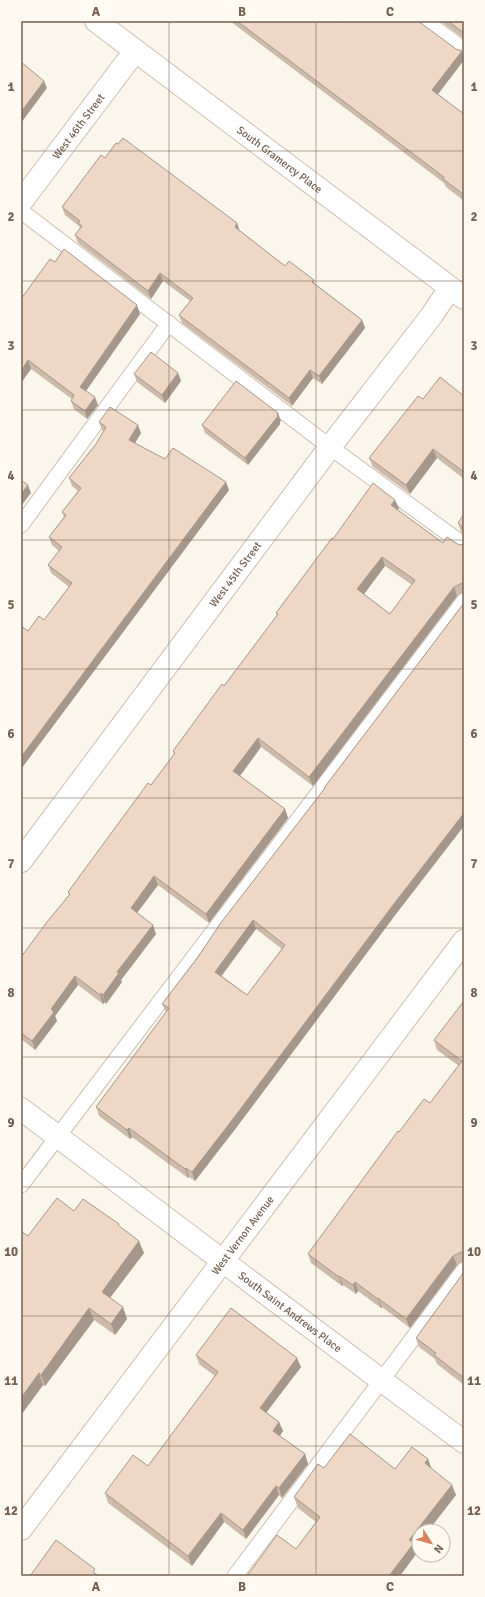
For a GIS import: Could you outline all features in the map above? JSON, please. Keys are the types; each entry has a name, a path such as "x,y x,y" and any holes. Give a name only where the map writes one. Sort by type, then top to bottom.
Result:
{"street":[{"name":"South Gramercy Place","path":"96,21 457,293"},
{"name":"West 46th Street","path":"21,202 135,51"},
{"name":"West 45th Street","path":"21,861 330,447 429,319 457,293"},
{"name":"West Vernon Avenue","path":"21,1529 464,941"},
{"name":"South Saint Andrews Place","path":"21,1109 464,1442"}],"lane":[{"path":"425,21 464,50"},
{"path":"21,211 330,447 464,545"},
{"path":"21,524 169,323"},
{"path":"21,1184 464,601"},
{"path":"235,1576 464,1270"}],"building":[{"path":"237,21 418,21 456,49 462,51 432,90 464,114 464,193 463,194 443,179 444,177"},
{"path":"448,21 464,21 464,33"},
{"path":"21,62 44,81 21,112"},
{"path":"123,138 237,223 235,227 285,266 289,261 314,280 312,282 362,320 319,376 310,370 289,398 179,315 193,298 160,273 148,291 75,235 82,226 78,223 80,221 62,207 101,155 105,158 116,143 118,144"},
{"path":"64,249 137,305 80,387 95,397 85,411 71,401 74,395 28,360 21,371 21,299 50,259 55,262"},
{"path":"151,352 178,373 162,395 134,374"},
{"path":"440,377 464,396 464,472 433,449 406,485 369,458 418,396 423,399"},
{"path":"236,381 278,413 278,416 245,458 202,425"},
{"path":"110,407 138,425 129,440 165,459 173,448 226,482 21,757 21,626 28,631 39,616 44,620 72,583 48,565 62,547 49,537 66,515 62,512 81,488 69,478 96,444 106,427 99,422"},
{"path":"21,480 28,485 21,494"},
{"path":"373,483 395,500 391,505 443,543 447,537 459,545 464,544 464,584 462,583 454,587 309,777 258,738 233,771 285,809 206,914 154,876 131,908 153,925 117,972 119,973 103,995 101,993 100,995 75,976 51,1009 54,1012 32,1041 21,1033 21,957 70,894 68,892 148,783 151,785 175,753 173,751 222,684 224,686 278,614 276,613 332,538 333,539","holes":["382,557 415,580 390,614 357,589"]},
{"path":"464,514 464,528 458,523"},
{"path":"464,603 464,813 192,1172 186,1168 185,1169 129,1128 127,1130 96,1107 169,1008 162,1004 198,957 220,924","holes":["253,920 285,945 247,995 215,972"]},
{"path":"464,1001 464,1253 461,1252 453,1256 406,1319 355,1282 353,1285 339,1277 308,1254 398,1131 399,1132 424,1099 430,1103 462,1061 434,1040"},
{"path":"57,1198 74,1211 83,1199 119,1224 118,1225 139,1241 102,1292 123,1307 111,1324 89,1308 41,1375 39,1373 21,1398 21,1231 28,1236"},
{"path":"464,1272 464,1378 434,1355 436,1353 416,1338"},
{"path":"231,1308 297,1358 260,1408 279,1422 273,1431 305,1454 279,1488 276,1486 243,1530 221,1513 188,1556 105,1493 133,1455 148,1466 218,1372 196,1355"},
{"path":"350,1434 395,1469 412,1447 428,1459 425,1463 452,1485 422,1523 411,1523 411,1537 409,1540 411,1541 411,1547 389,1576 247,1576 277,1535 296,1549 320,1517 294,1497 318,1464 324,1468"},
{"path":"56,1540 95,1569 93,1572 99,1576 30,1576"}]}
